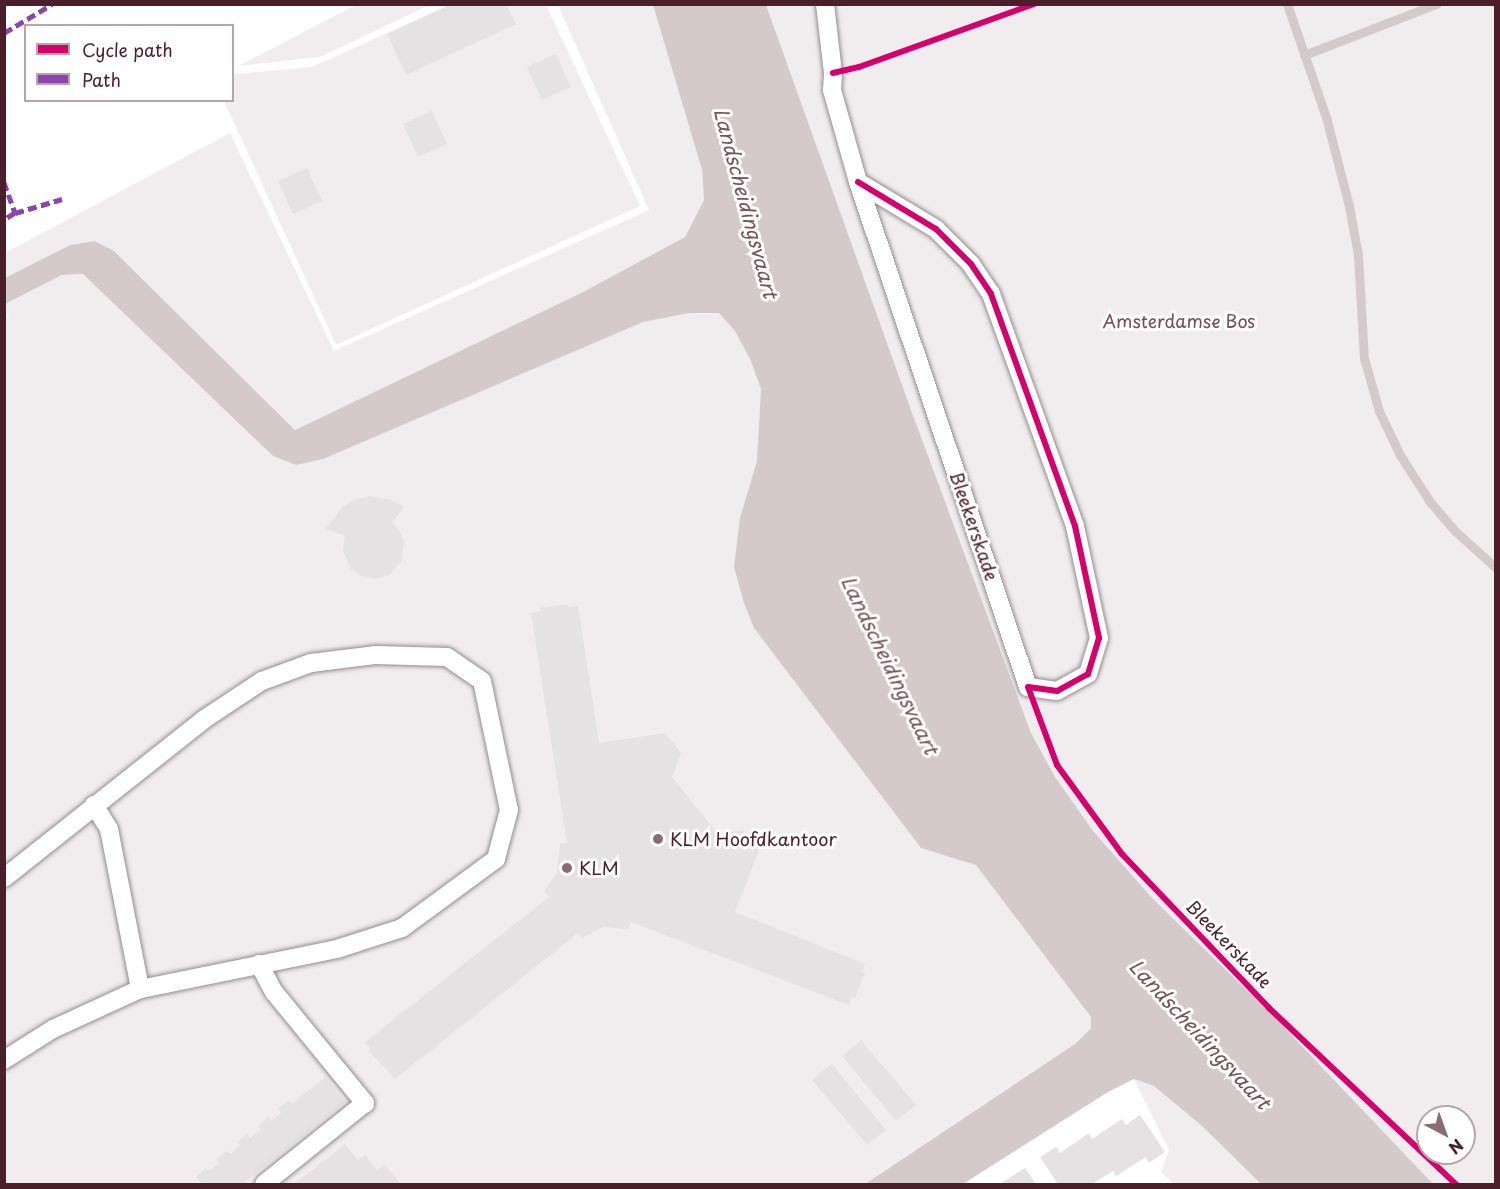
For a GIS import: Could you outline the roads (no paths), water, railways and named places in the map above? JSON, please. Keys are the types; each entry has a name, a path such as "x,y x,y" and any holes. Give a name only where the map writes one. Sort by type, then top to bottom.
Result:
{"lane":[{"name":"Bleekerskade","path":"825,4 833,73 832,90 858,182 1028,687 1058,691 1088,674 1099,638 1075,526 986,287 971,264 936,229 858,182"},
{"path":"4,1060 53,1029 140,989 337,949 402,928 496,859 509,810 482,681 447,657 375,655 311,663 252,688 203,720 7,871"},
{"path":"94,805 109,828 140,989"},
{"path":"259,964 274,992 365,1103 264,1185"}],"water":[{"name":"Landscheidingsvaart","path":"653,5 766,5 911,410 1031,733 1055,777 1093,831 1152,898 1276,1019 1433,1184 1261,1184 1202,1126 1154,1086 1134,1079 1108,1092 963,1184 865,1184 1075,1044 1091,1028 1091,1017 976,865 921,848 754,628 734,567 740,518 757,461 761,389 751,361 735,331 719,313 689,313 643,322 323,459 296,465 273,456 83,274 62,275 5,304 5,278 70,245 95,241 114,251 295,430 583,292 685,237 704,200 702,170"}],"waterway":[{"path":"1287,4 1326,117 1349,206 1358,255 1364,358 1379,411 1400,455 1430,502 1454,530 1496,568"},
{"path":"1304,55 1436,4"}],"place":[{"name":"KLM Hoofdkantoor","path":"658,839"},
{"name":"KLM","path":"567,868"}],"park label":[{"name":"Amsterdamse Bos","path":"1179,321"}]}
